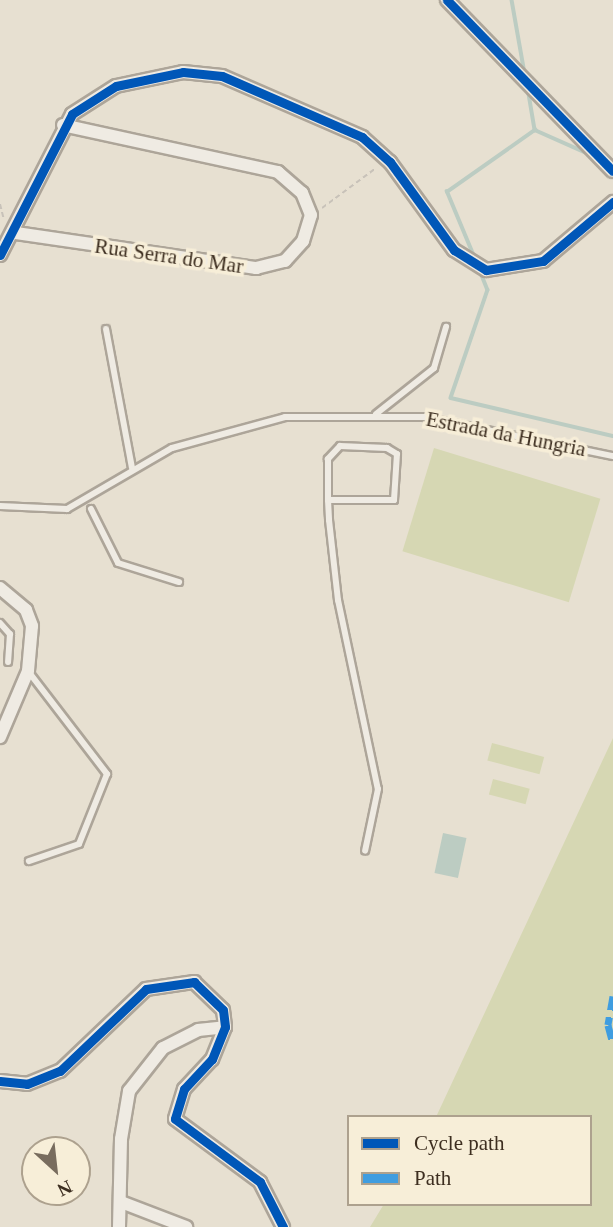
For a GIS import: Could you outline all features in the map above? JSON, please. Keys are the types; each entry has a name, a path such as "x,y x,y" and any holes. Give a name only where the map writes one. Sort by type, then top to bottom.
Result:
{"street":[{"path":"447,0 613,171"},
{"path":"1,253 16,233 63,125 116,86 183,72 222,76 341,126 390,162 454,250 486,270 543,261 613,202"},
{"path":"63,125 278,172 302,193 311,215"},
{"name":"Rua Serra do Mar","path":"16,233 256,268 295,252 311,215"},
{"path":"0,588 26,610 32,626 28,671 0,737"},
{"path":"0,1081 27,1084 60,1071 130,1001 164,981 194,982 207,990 223,1010 225,1027 212,1059 184,1089 175,1119 260,1182 283,1227"},
{"path":"120,1227 124,1110 139,1075 173,1042 225,1027"},
{"path":"121,1202 186,1227"}],"lane":[{"path":"375,414 434,368 446,327"},
{"path":"106,329 132,468"},
{"name":"Estrada da Hungria","path":"0,506 67,509 132,468 228,429 285,416 375,414 474,424 613,456"},
{"path":"328,500 394,500 397,454 387,448 335,448 328,458 328,500 338,600 378,789 365,850"},
{"path":"91,509 118,563 179,582"},
{"path":"0,623 10,635 8,662"},
{"path":"28,671 107,774 79,844 29,861"}],"path":[{"path":"311,215 355,178 390,162"}],"green space":[{"path":"434,448 600,499 569,602 402,551"},
{"path":"613,738 613,1227 370,1227 383,1206 592,1206 592,1115 437,1115"},
{"path":"492,743 544,757 540,774 487,760"},
{"path":"493,779 530,789 526,804 489,794"}],"shaded area":[{"path":"443,833 466,838 458,878 434,873"}],"waterway":[{"path":"512,0 525,74"},
{"path":"528,88 535,130 589,154"},
{"path":"475,259 447,192 535,130"},
{"path":"481,273 488,290 451,398 613,436"}],"marked path":[{"path":"613,996 608,1025 613,1044"}],"cycle path":[{"path":"447,0 613,171"},
{"path":"0,255 72,114 116,86 183,72 222,76 362,137 390,162 454,250 486,270 543,261 613,202"},
{"path":"0,1081 27,1084 60,1071 146,989 194,982 223,1010 225,1027 212,1059 184,1089 175,1119 260,1182 283,1227"}]}
